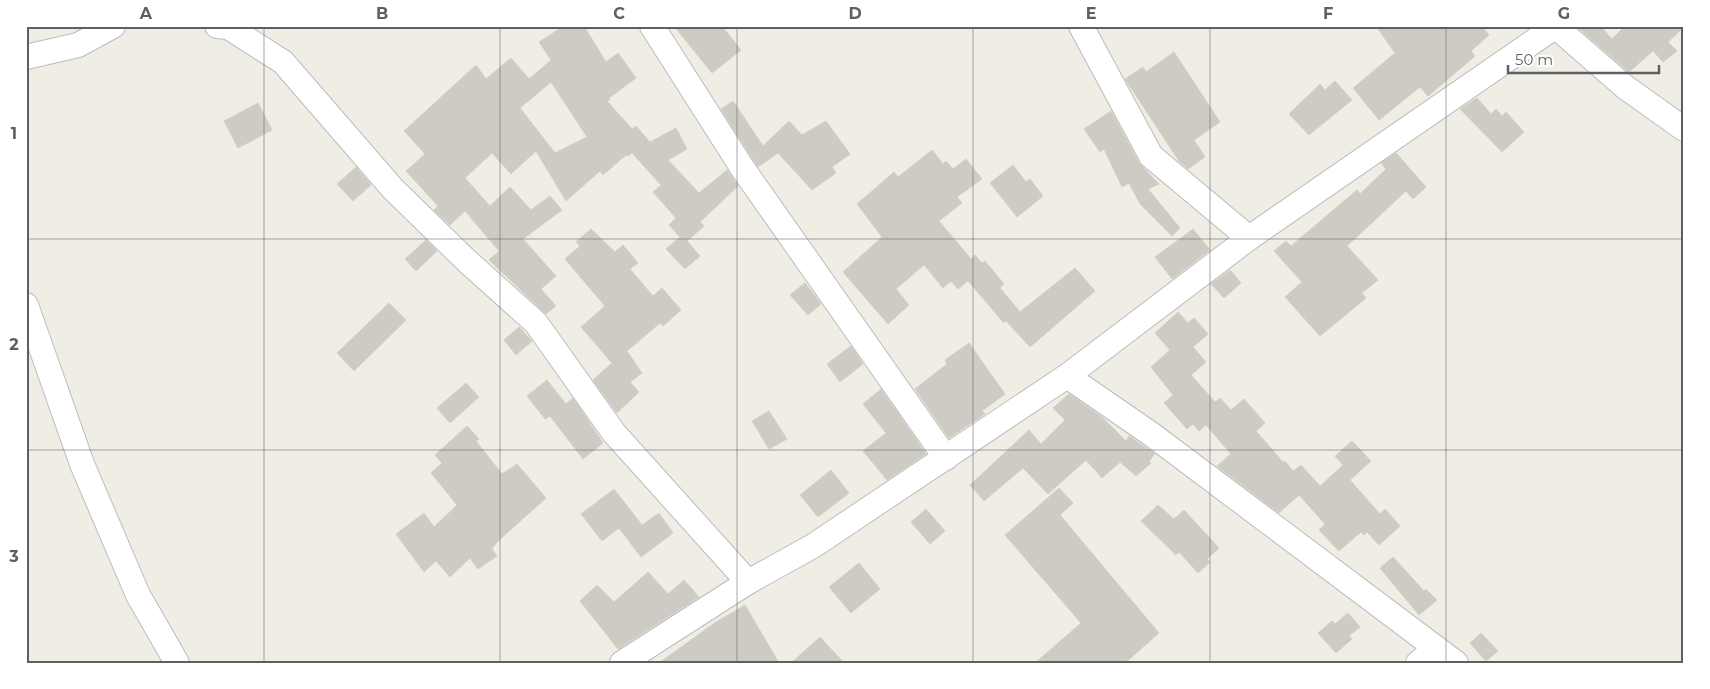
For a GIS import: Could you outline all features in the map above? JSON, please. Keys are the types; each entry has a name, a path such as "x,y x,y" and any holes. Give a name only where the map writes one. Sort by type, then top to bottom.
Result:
{"street":[{"path":"26,57 78,44 113,26"},
{"path":"217,26 228,27 283,62 393,189 468,262 536,323 614,433 748,582"},
{"path":"652,26 741,166 946,458"},
{"path":"1081,26 1152,156 1249,238"},
{"path":"622,663 748,582 812,546 1067,376 1249,238 1556,26 1625,87 1684,128"},
{"path":"26,304 86,473 138,595 177,663"},
{"path":"1067,376 1151,434 1456,663"},
{"path":"1418,663 1436,648"}],"building":[{"path":"564,26 584,26 606,62 618,53 636,78 607,101 632,129 636,126 650,142 676,128 687,149 668,160 699,193 727,170 738,186 700,222 704,226 687,241 700,256 685,269 666,249 680,237 669,225 676,218 653,192 661,185 632,153 628,156 626,155 603,175 600,171 566,201 536,151 511,174 492,153 465,178 490,206 510,187 531,210 550,196 562,210 523,239 556,276 541,289 556,306 546,314 489,260 499,251 465,211 450,225 434,210 438,206 406,171 425,154 404,131 476,65 486,79 511,58 529,79 551,60 539,42","holes":["551,82 587,137 555,153 520,108"]},
{"path":"674,26 722,26 741,50 712,73"},
{"path":"1376,26 1482,26 1489,35 1471,51 1475,56 1428,96 1420,87 1379,120 1353,88 1395,53"},
{"path":"1576,26 1600,26 1612,39 1625,26 1684,27 1668,42 1677,51 1663,62 1653,51 1629,72"},
{"path":"1174,52 1220,122 1194,140 1205,157 1188,169 1179,161 1125,79 1143,67 1146,72"},
{"path":"1335,81 1352,100 1309,135 1289,114 1320,84 1325,90"},
{"path":"1477,98 1491,114 1496,109 1502,116 1506,112 1524,132 1502,152 1460,109"},
{"path":"733,101 763,146 789,121 802,135 826,121 850,154 832,167 836,173 812,190 778,153 758,167 721,109"},
{"path":"258,103 272,130 238,148 224,121"},
{"path":"1111,111 1139,163 1159,184 1148,189 1180,228 1172,236 1140,204 1129,183 1122,187 1104,149 1100,152 1084,129"},
{"path":"932,150 943,164 946,161 953,169 966,159 982,179 957,197 962,203 939,221 971,259 975,255 982,263 985,261 1004,284 1000,288 1020,312 1075,268 1095,291 1030,347 1006,321 1004,323 968,281 958,289 951,281 943,288 924,265 896,289 909,305 888,324 843,272 882,237 857,204 894,172 898,177"},
{"path":"1396,153 1426,187 1413,199 1406,191 1347,246 1378,280 1362,293 1366,298 1320,336 1285,297 1302,282 1274,251 1286,241 1291,246 1357,190 1360,194 1386,169 1381,163"},
{"path":"1013,165 1026,182 1030,179 1043,196 1017,217 990,183"},
{"path":"356,167 371,185 353,201 337,184"},
{"path":"591,229 615,252 623,245 638,263 630,269 653,296 662,288 681,310 663,326 660,323 627,351 642,373 630,382 639,392 617,413 593,380 612,363 581,327 605,306 565,259 580,246 576,242"},
{"path":"1193,229 1210,250 1172,279 1155,257"},
{"path":"426,240 437,251 416,271 405,259"},
{"path":"1230,270 1241,283 1224,298 1211,284"},
{"path":"805,283 821,304 808,315 790,295"},
{"path":"389,303 406,320 354,371 337,353"},
{"path":"1178,312 1188,323 1194,318 1208,334 1193,347 1206,362 1191,375 1215,402 1220,398 1231,410 1244,399 1265,423 1256,431 1283,462 1285,461 1293,471 1301,465 1320,486 1343,465 1335,456 1352,441 1371,461 1350,480 1380,514 1385,509 1400,526 1379,545 1367,532 1364,535 1361,532 1339,551 1319,530 1325,524 1299,495 1279,513 1217,466 1231,454 1206,425 1199,431 1193,424 1187,429 1164,403 1173,395 1151,367 1170,350 1155,333"},
{"path":"519,327 532,341 516,355 504,340"},
{"path":"969,343 1005,394 982,411 985,414 949,438 915,389 947,364 945,360"},
{"path":"851,346 863,364 840,382 827,364"},
{"path":"547,380 566,404 573,398 603,443 583,459 550,416 545,419 527,396"},
{"path":"466,383 479,397 450,423 437,408"},
{"path":"881,389 926,454 887,480 863,451 886,433 863,404"},
{"path":"1069,394 1103,418 1126,441 1129,436 1155,454 1149,461 1151,463 1136,476 1120,462 1102,478 1086,460 1048,494 1023,468 984,501 970,485 1029,430 1041,444 1065,420 1053,408"},
{"path":"769,411 787,439 769,449 752,421"},
{"path":"467,426 479,439 476,441 502,474 517,464 546,498 497,542 492,549 497,556 478,569 470,558 450,577 436,561 424,572 396,534 424,513 434,527 457,505 431,473 442,463 435,455"},
{"path":"831,470 849,493 818,517 800,495"},
{"path":"1059,488 1073,503 1060,515 1159,633 1125,663 1035,663 1081,623 1005,535"},
{"path":"614,489 642,525 659,513 673,533 641,557 619,528 602,541 581,514"},
{"path":"1158,505 1174,519 1184,510 1219,548 1207,559 1210,562 1198,573 1179,552 1176,555 1141,521"},
{"path":"926,509 945,531 930,544 911,522"},
{"path":"1393,557 1424,591 1426,589 1437,600 1419,615 1380,568"},
{"path":"859,563 880,589 851,613 829,587"},
{"path":"648,572 668,594 684,580 699,597 618,649 580,601 597,585 614,602"},
{"path":"745,605 779,663 659,663 716,622"},
{"path":"1348,613 1360,627 1349,636 1352,639 1336,653 1318,633 1332,621 1335,624"},
{"path":"1481,633 1498,651 1486,661 1470,643"},
{"path":"820,637 844,663 791,663"}]}
